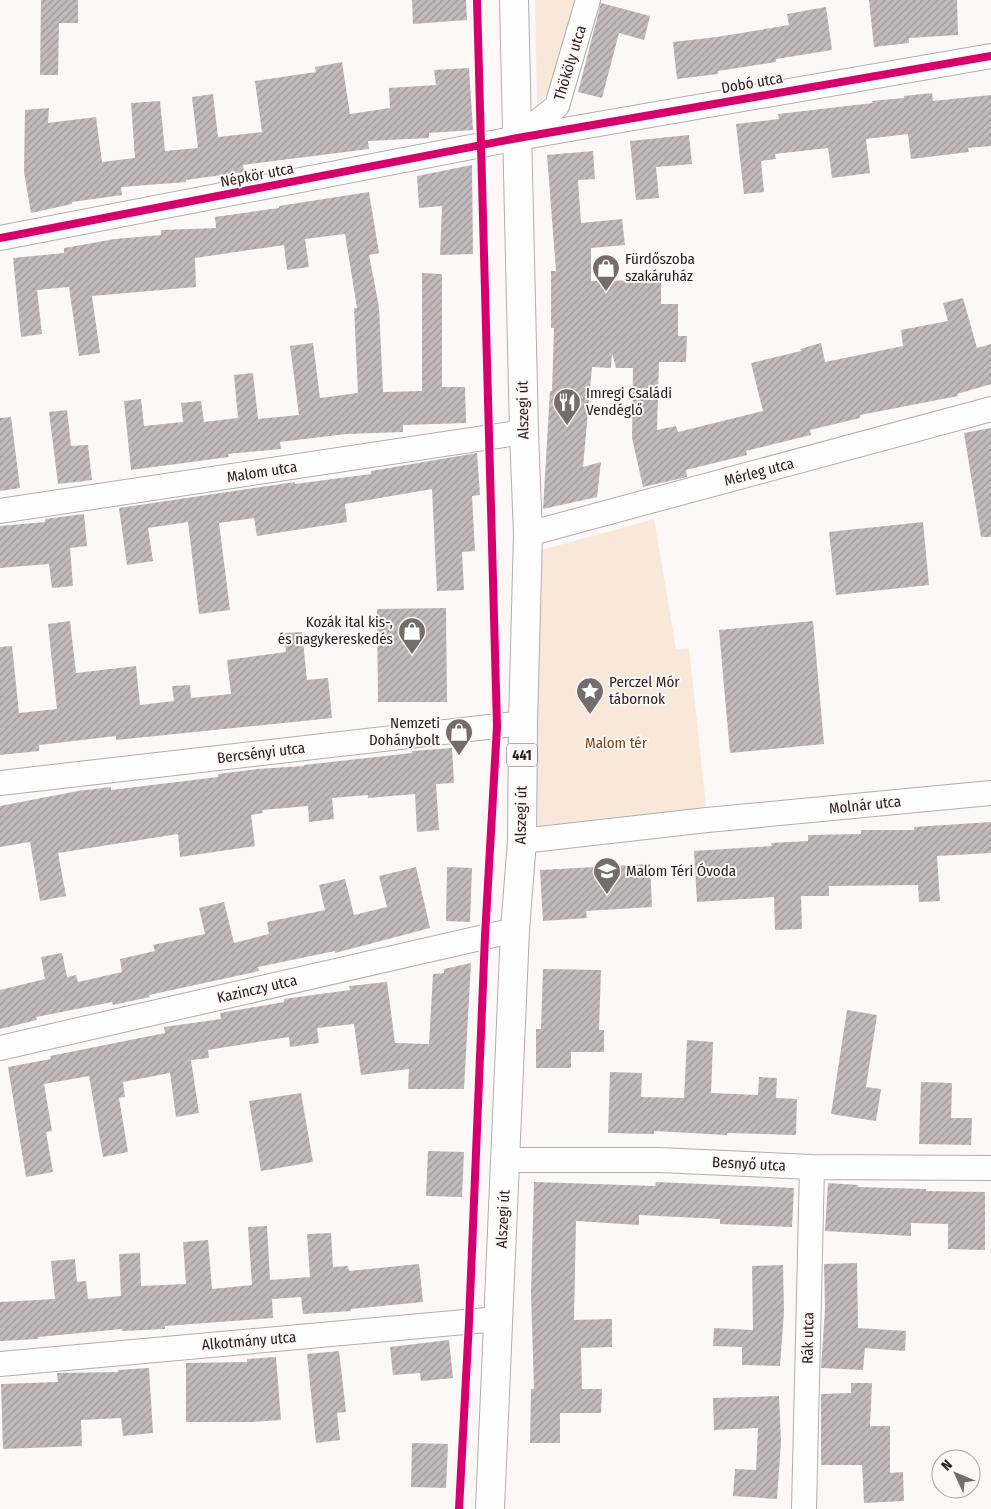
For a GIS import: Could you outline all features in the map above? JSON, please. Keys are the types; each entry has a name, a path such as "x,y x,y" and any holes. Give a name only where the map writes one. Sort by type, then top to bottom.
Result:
{"main road":[{"name":"Alszegi út","path":"490,1509 506,1160 514,930 522,841 528,534 514,0"}],"street":[{"name":"Thököly utca","path":"518,138 557,106 588,0"},
{"name":"Dobó utca","path":"518,138 991,56"},
{"name":"Népkör utca","path":"0,238 518,138"},
{"name":"Mérleg utca","path":"528,534 991,409"},
{"name":"Malom utca","path":"0,512 524,432"},
{"name":"Bercsényi utca","path":"0,783 523,723"},
{"name":"Molnár utca","path":"522,841 739,817 991,793"},
{"name":"Kazinczy utca","path":"0,1048 514,930"},
{"name":"Besnyő utca","path":"506,1160 659,1160 812,1167 991,1168"},
{"name":"Rák utca","path":"804,1509 812,1167"},
{"name":"Alkotmány utca","path":"0,1364 498,1319"}],"green space":[{"path":"535,0 578,0 552,90 537,105"},
{"name":"Malom tér","path":"654,519 676,649 689,648 707,815 535,832 534,552"}],"building":[{"path":"41,0 78,0 78,23 59,23 58,75 40,75"},
{"path":"412,0 466,0 467,20 413,24"},
{"path":"869,0 957,0 958,35 909,38 909,43 874,47"},
{"path":"601,3 650,16 644,40 619,33 602,98 578,92"},
{"path":"826,7 832,50 776,59 776,62 718,71 718,74 677,79 673,42 789,25 787,14"},
{"path":"342,62 350,114 390,108 389,88 436,85 434,70 469,68 473,130 429,133 429,138 368,141 369,149 243,165 244,172 186,180 186,182 121,187 122,195 72,202 72,204 31,213 24,172 25,110 49,108 48,123 96,117 102,162 135,158 131,103 160,101 165,151 198,148 192,97 213,94 218,137 262,132 255,81 316,72 315,67"},
{"path":"932,93 933,101 991,95 991,146 968,148 969,152 911,159 908,134 866,139 870,173 832,178 828,148 775,154 776,159 761,161 764,192 744,194 736,124 779,119 778,114 873,103 872,101"},
{"path":"689,135 692,164 656,167 659,198 636,200 630,141"},
{"path":"593,151 595,179 578,180 581,223 622,219 625,245 591,248 591,281 661,280 661,304 678,304 678,336 687,336 686,362 659,362 657,430 676,426 678,432 763,411 751,363 801,351 800,349 821,343 825,362 903,346 901,330 948,321 943,303 963,298 977,348 991,344 991,384 957,394 958,396 860,415 860,418 810,430 811,435 746,451 747,455 686,470 687,477 643,487 632,438 633,368 616,368 612,353 611,368 592,367 583,467 601,462 597,497 543,509 550,391 552,391 554,328 551,328 551,271 556,271 547,155"},
{"path":"472,165 473,254 440,255 442,206 419,208 417,176"},
{"path":"369,192 379,253 369,255 379,307 383,392 422,391 422,273 442,274 442,387 465,387 466,423 403,425 403,432 346,434 280,442 281,449 228,454 229,457 131,470 124,401 141,399 144,426 183,422 181,403 201,401 204,422 238,418 234,375 253,373 258,419 299,415 290,346 313,343 320,398 358,393 354,308 357,308 345,234 305,239 309,267 287,270 284,245 195,258 196,287 92,296 100,353 79,356 69,287 37,290 42,334 21,337 13,258 64,253 64,248 115,239 161,235 161,230 216,228 215,217"},
{"path":"67,410 71,446 88,445 92,480 58,484 49,412"},
{"path":"11,417 20,488 0,491 0,418"},
{"path":"991,428 991,537 981,537 964,433"},
{"path":"477,453 480,495 472,496 475,551 462,552 464,590 437,591 432,489 345,504 347,522 257,536 254,518 219,523 230,610 199,614 188,522 148,528 153,561 127,565 119,508 295,482 295,484 371,474 371,471"},
{"path":"84,514 87,546 70,548 73,586 52,588 49,564 0,568 0,526 45,522 45,519"},
{"path":"923,522 929,585 836,595 829,532"},
{"name":"Kozák ital kis-, és nagykereskedés","path":"446,608 447,702 378,702 377,609"},
{"path":"70,621 76,673 136,666 140,705 174,701 172,686 190,685 191,698 231,694 227,660 286,652 284,633 302,632 307,680 328,678 332,718 116,740 116,736 39,745 39,751 0,755 0,647 12,646 19,713 57,709 48,624"},
{"path":"813,621 824,744 730,753 719,630"},
{"path":"452,748 454,783 436,784 439,830 417,832 415,794 368,798 368,795 332,798 334,819 309,822 308,806 262,810 263,813 251,815 255,846 180,857 178,834 58,853 66,896 40,901 30,842 0,847 0,806 78,791 111,787 111,790 218,777 218,774 257,769 304,766 412,753 412,751"},
{"path":"991,822 991,853 937,856 940,901 919,902 918,885 829,886 829,896 801,896 802,929 775,930 774,897 697,902 694,851 772,846 771,843 808,841 808,835 861,834 861,830 914,830 914,827"},
{"path":"650,864 652,907 586,911 587,918 543,921 540,870"},
{"path":"416,867 430,928 335,953 335,951 258,967 259,971 149,995 150,997 113,1005 112,1002 36,1017 37,1020 0,1029 0,990 45,979 41,957 62,953 67,977 76,975 78,982 122,972 120,959 155,951 153,945 205,934 199,908 224,902 234,943 269,934 267,922 325,910 319,885 345,879 354,915 387,907 379,876"},
{"path":"447,867 472,868 470,922 446,921"},
{"path":"471,963 464,1089 408,1089 409,1069 361,1075 354,1024 317,1028 319,1043 290,1047 289,1037 208,1050 209,1058 191,1060 199,1113 176,1117 170,1073 123,1082 125,1097 119,1098 128,1152 103,1157 89,1076 44,1084 52,1131 46,1132 53,1172 26,1177 8,1067 51,1059 50,1056 165,1033 164,1027 221,1019 220,1013 284,1002 284,999 350,990 349,986 387,982 395,1043 429,1044 433,974 444,973 444,969"},
{"path":"543,969 601,970 599,1030 604,1030 604,1052 571,1052 571,1068 536,1068 536,1029 541,1029"},
{"path":"847,1010 877,1015 866,1087 881,1089 876,1121 831,1114"},
{"path":"687,1040 713,1042 711,1093 758,1095 759,1077 777,1078 776,1098 797,1099 796,1135 727,1133 727,1135 654,1131 654,1134 608,1133 610,1072 642,1073 641,1097 684,1098"},
{"path":"921,1082 952,1083 951,1118 972,1118 971,1145 919,1144"},
{"path":"301,1093 313,1162 261,1171 249,1101"},
{"path":"428,1151 464,1152 462,1197 426,1196"},
{"path":"534,1182 655,1186 656,1182 794,1188 792,1227 720,1224 720,1219 639,1215 639,1225 576,1221 574,1320 612,1319 612,1347 581,1348 582,1389 602,1389 601,1413 560,1413 560,1443 530,1443 531,1389 534,1389 531,1294"},
{"path":"828,1183 858,1185 858,1187 926,1189 926,1191 985,1192 985,1250 948,1249 948,1224 911,1223 911,1236 825,1231"},
{"path":"267,1226 270,1280 310,1277 307,1234 331,1233 333,1267 348,1266 349,1271 419,1264 423,1302 351,1309 351,1311 303,1314 301,1297 272,1299 273,1318 165,1326 165,1329 122,1331 122,1329 38,1337 38,1339 0,1341 0,1302 55,1299 51,1261 75,1259 77,1282 86,1281 88,1299 121,1296 119,1254 140,1253 141,1286 186,1284 183,1242 208,1240 212,1289 252,1285 248,1227"},
{"path":"857,1263 858,1328 906,1331 905,1351 865,1348 863,1370 821,1368 825,1309 824,1264"},
{"path":"783,1265 784,1312 780,1366 742,1365 742,1347 713,1346 714,1328 753,1330 752,1266"},
{"path":"449,1340 453,1378 421,1381 420,1373 393,1375 390,1347"},
{"path":"339,1351 346,1412 337,1413 340,1440 316,1443 307,1354"},
{"path":"276,1357 281,1420 186,1422 186,1363 247,1362 247,1359"},
{"path":"149,1368 153,1433 123,1436 121,1418 81,1420 82,1446 3,1449 1,1384 58,1382 57,1373 118,1372 118,1370"},
{"path":"851,1383 872,1383 870,1426 890,1426 890,1473 903,1472 904,1501 864,1503 862,1465 821,1465 821,1394 851,1393"},
{"path":"779,1396 781,1442 777,1499 733,1496 735,1469 756,1470 758,1428 714,1430 713,1398"},
{"path":"412,1443 448,1444 446,1488 411,1487"}],"cycle path":[{"path":"459,1509 469,1322 485,936 497,726 477,0"},
{"path":"0,238 518,138 991,56"}],"place":[{"name":"Fürdőszoba szakáruház","path":"606,292"},
{"name":"Imregi Családi Vendéglő","path":"567,426"},
{"name":"Kozák ital kis-, és nagykereskedés","path":"412,655"},
{"name":"Perczel Mór tábornok","path":"590,715"},
{"name":"Nemzeti Dohánybolt","path":"459,756"},
{"name":"Malom Téri Óvoda","path":"607,895"}]}
